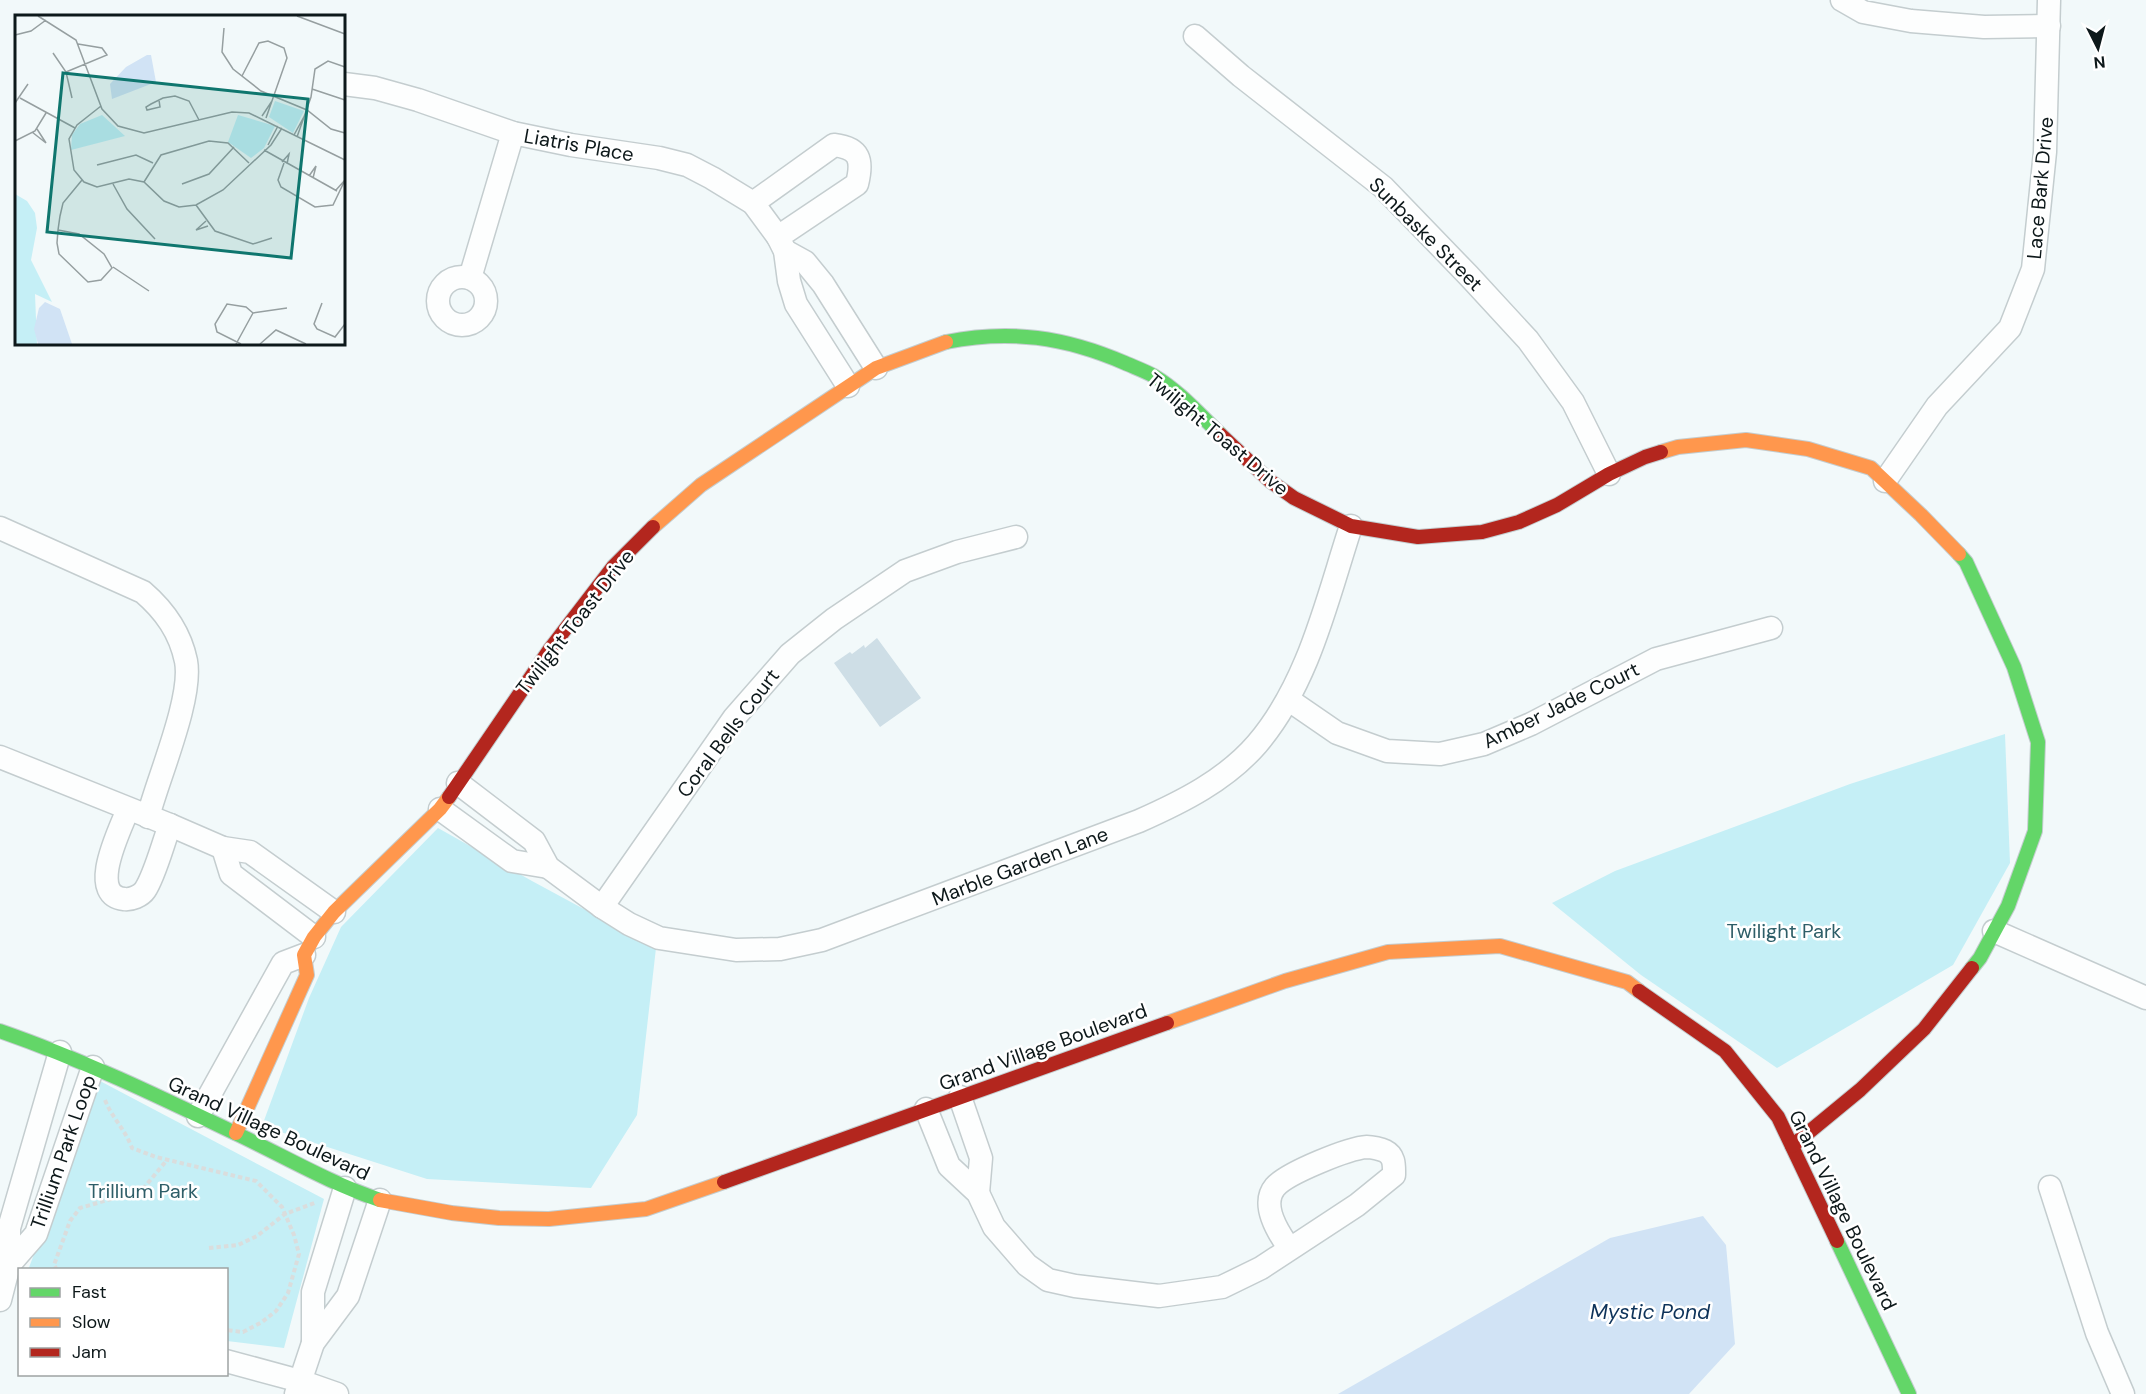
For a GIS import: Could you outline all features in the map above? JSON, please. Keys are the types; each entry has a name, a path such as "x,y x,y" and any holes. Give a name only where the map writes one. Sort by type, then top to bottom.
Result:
{"street":[{"path":"1842,0 1863,12 1911,21 1984,27 2049,26"},
{"name":"Lace Bark Drive","path":"1885,481 1937,406 2010,328 2033,269 2045,152 2049,0"},
{"name":"Sunbaske Street","path":"1195,36 1241,76 1383,187 1469,276 1528,340 1573,402 1609,474"},
{"name":"Liatris Place","path":"345,84 375,88 418,100 513,133 687,165 753,203 781,244 805,262 823,284 876,368"},
{"path":"470,278 513,133"},
{"path":"753,203 834,145 847,147 858,158 861,169 857,184 781,244"},
{"name":"Liatris Place","path":"781,244 796,304 849,386"},
{"name":"Twilight Toast Drive","path":"198,1116 283,963 309,946 334,912 440,809 550,649 613,567 656,523 701,485 876,368 947,342 1019,334 1093,349 1154,376 1181,397 1270,481 1294,498 1351,526 1418,537 1482,532 1519,522 1557,505 1609,474 1645,457 1678,447 1746,440 1808,449 1871,468 1966,562 2014,666 2038,742 2035,831 2008,906 1980,958 1924,1029 1860,1090 1792,1146"},
{"name":"Marble Garden Lane","path":"458,783 534,841 548,867 602,907 629,924 659,938 736,951 780,950 822,940 1139,821 1187,799 1224,774 1257,744 1289,700 1311,648 1351,526"},
{"path":"0,528 143,592 159,606 172,623 186,663 179,716 138,813 109,857 106,874 108,888 114,896 124,899 133,898 144,892 170,825"},
{"name":"Coral Bells Court","path":"602,907 734,718 790,654 834,619 905,571 957,552 1016,537"},
{"name":"Amber Jade Court","path":"1289,700 1337,733 1387,751 1440,754 1484,744 1512,732 1656,659 1771,628"},
{"path":"0,758 223,848 250,852 334,912"},
{"name":"Marble Garden Lane","path":"440,809 512,861 548,867"},
{"path":"223,848 231,874 309,946 307,975 237,1133"},
{"path":"1994,931 2146,999"},
{"name":"Grand Village Boulevard","path":"0,1031 93,1066 237,1133 345,1188 380,1200 452,1213 499,1218 549,1219 646,1209 724,1184 960,1096 1285,981 1388,952 1500,946 1627,982 1725,1051 1778,1117 1909,1394"},
{"name":"Trillium Park Loop","path":"5,1296 9,1265 9,1228 60,1052"},
{"name":"Trillium Park Loop","path":"9,1265 36,1234 93,1066"},
{"path":"960,1096 981,1158 978,1193"},
{"path":"926,1109 949,1166 978,1193 994,1227 1027,1266 1048,1280 1075,1286 1159,1296 1222,1287 1261,1268 1290,1249 1357,1205 1394,1175 1393,1159 1386,1151 1370,1147 1348,1151 1291,1176 1274,1188 1270,1205 1274,1228 1290,1249"},
{"path":"2050,1186 2097,1333 2123,1394"},
{"path":"313,1344 313,1292 345,1188"},
{"path":"298,1387 313,1344 348,1296 380,1200"},
{"path":"228,1362 298,1387 338,1394"}],"path":[{"path":"103,1094 110,1113 127,1134 132,1148 167,1160 256,1181 282,1207 294,1234 299,1254 288,1293 276,1311 262,1322 243,1332 228,1330"},
{"path":"56,1268 54,1266 70,1221 80,1208 142,1190 167,1160"},
{"path":"209,1248 238,1245 257,1236 285,1214 318,1202"}],"green space":[{"name":"Twilight Park","path":"2005,734 2010,863 1953,965 1777,1068 1641,975 1552,903 1615,871 1850,784"},
{"path":"438,828 656,948 637,1115 591,1188 427,1179 262,1126 309,998 341,927"},
{"name":"Trillium Park","path":"100,1081 324,1199 284,1348 228,1341 228,1268 29,1268"}],"water":[{"name":"Mystic Pond","path":"1703,1216 1726,1245 1735,1344 1689,1394 1338,1394 1610,1238"}],"building":[{"path":"877,638 921,698 880,727 834,663 864,645 865,648"}],"traffic: fast":[{"path":"946,342 970,338 1015,336 1059,342 1103,354 1147,372 1163,382 1220,434"},
{"path":"1959,554 1966,562 2014,667 2038,742 2035,831 2008,906 1980,958 1972,968"},
{"path":"0,1031 119,1079 325,1177 380,1200"},
{"path":"1837,1241 1909,1394"}],"traffic: slow":[{"path":"653,527 701,485 876,368 946,342"},
{"path":"1661,452 1678,447 1746,440 1808,449 1871,468 1959,554"},
{"path":"236,1133 307,975 304,955 314,937 334,912 440,809 449,797"},
{"path":"1167,1023 1285,981 1388,952 1500,946 1627,982 1639,991"},
{"path":"380,1200 452,1213 499,1218 549,1219 646,1209 724,1182"}],"traffic: jam":[{"path":"1220,434 1270,481 1294,498 1351,526 1418,537 1482,532 1519,522 1557,505 1609,474 1661,452"},
{"path":"449,797 550,649 613,567 653,527"},
{"path":"1792,1146 1860,1090 1924,1029 1972,968"},
{"path":"1639,991 1725,1051 1778,1117 1837,1241"},
{"path":"724,1182 1167,1023"}]}
